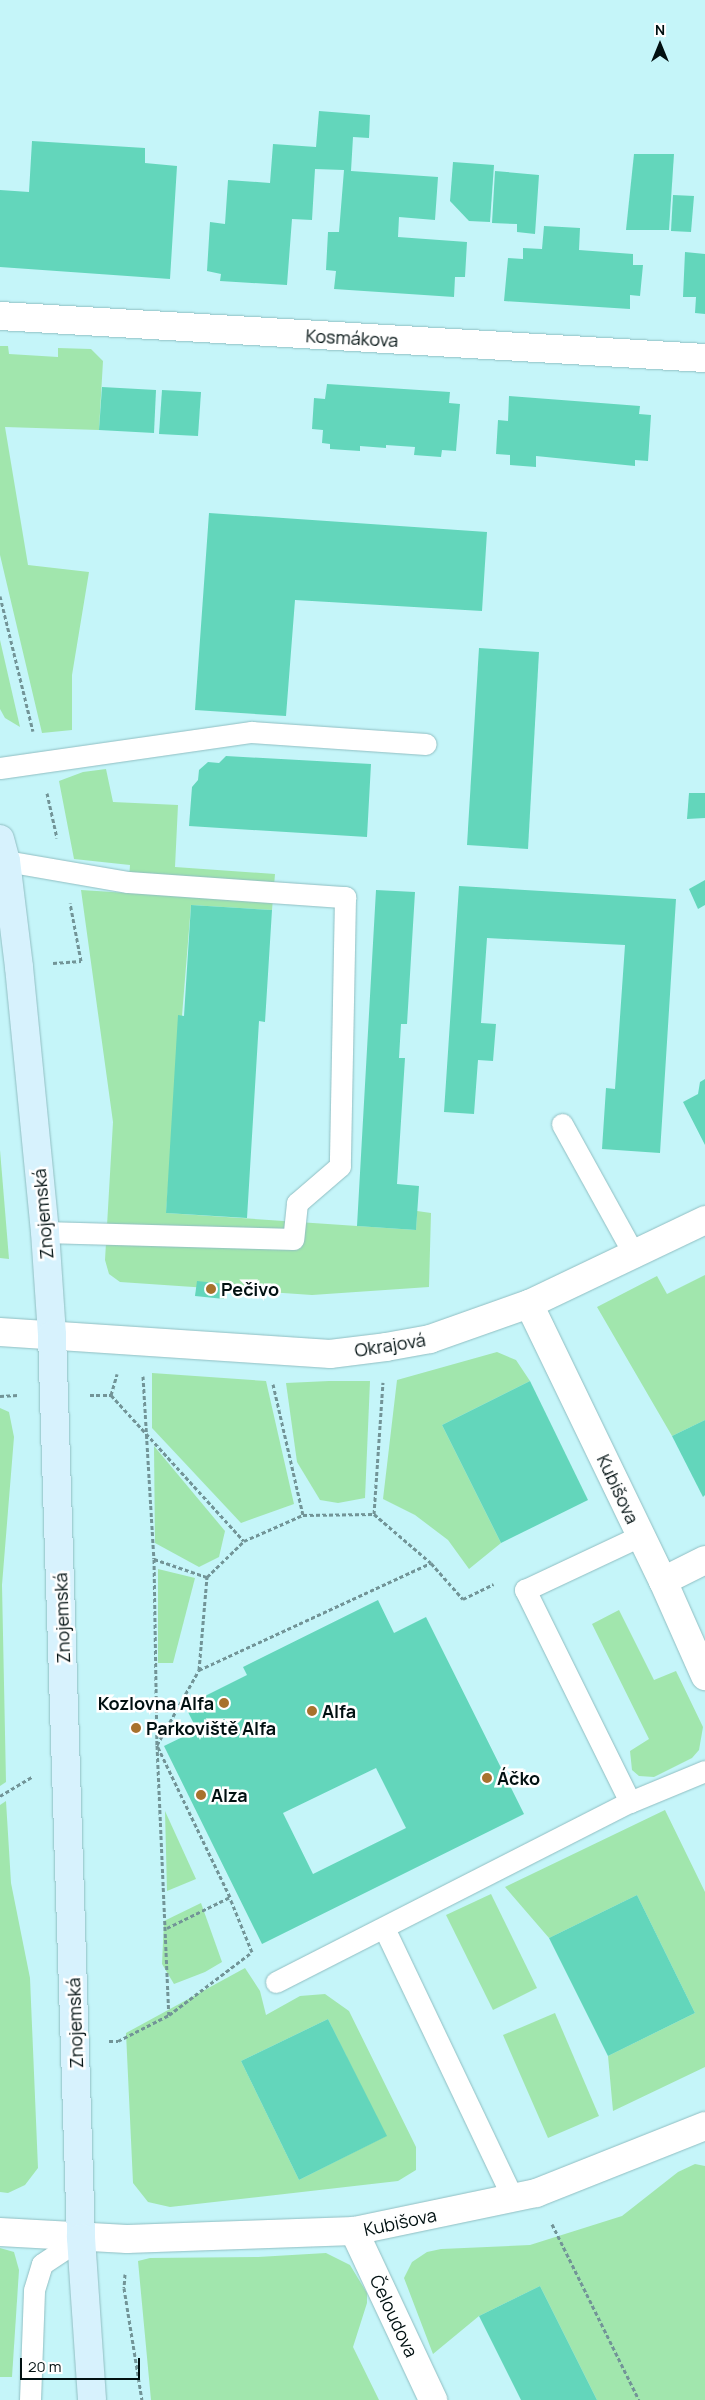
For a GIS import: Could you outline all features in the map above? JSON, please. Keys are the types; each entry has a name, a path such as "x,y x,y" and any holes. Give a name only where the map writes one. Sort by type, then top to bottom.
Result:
{"street":[{"name":"Kosmákova","path":"0,316 705,358"},
{"name":"Znojemská","path":"2,854 45,1232 52,1335 81,2238 92,2400"},
{"name":"Okrajová","path":"0,1332 330,1354 386,1347 430,1339 529,1304 635,1256 705,1220"},
{"name":"Kubišova","path":"529,1304 663,1581 705,1676"},
{"path":"663,1581 705,1560"},
{"name":"Kubišova","path":"0,2232 81,2238 127,2239 354,2231 524,2196 705,2126"},
{"name":"Čeloudova","path":"354,2231 433,2400"}],"lane":[{"path":"0,768 251,732 426,744"},
{"path":"2,854 128,882 345,897 340,1166 297,1203 293,1239 45,1232"},
{"path":"562,1124 635,1256"},
{"path":"630,1802 525,1590 640,1536"},
{"path":"276,1982 630,1802 705,1771"},
{"path":"384,1928 524,2196"},
{"path":"14,2400 30,2392 34,2290 42,2264 81,2238"}],"path":[{"path":"374,1514 386,1347"},
{"path":"266,1349 303,1515"},
{"path":"142,1367 149,1434 154,1559 157,1745 167,1928 169,2014"},
{"path":"111,1395 149,1434 244,1541"},
{"path":"157,1745 199,1670 207,1577 244,1541 303,1515 374,1514 431,1564 463,1599 498,1583"},
{"path":"154,1559 207,1577"},
{"path":"199,1670 431,1564"},
{"path":"76,2045 118,2041 169,2014 252,1952 230,1897 157,1745"},
{"path":"167,1928 230,1897"},
{"path":"524,2196 639,2400"},
{"path":"127,2239 124,2288 142,2400"}],"green space":[{"path":"0,346 8,346 9,354 58,357 58,348 91,349 103,361 99,430 5,427 28,565 89,572 72,675 72,730 42,733 0,555"},
{"path":"0,640 20,727 5,718 0,709"},
{"path":"106,769 113,802 178,805 175,867 275,874 272,910 191,905 166,1213 416,1230 417,1211 431,1213 429,1287 312,1295 120,1282 109,1274 105,1260 113,1122 81,890 128,893 130,865 74,859 59,781 83,772"},
{"path":"0,1150 9,1259 0,1258"},
{"path":"705,1275 705,1420 672,1436 597,1307 657,1276 667,1294"},
{"path":"497,1352 516,1360 530,1381 442,1425 501,1543 469,1569 448,1540 415,1515 383,1499 397,1380"},
{"path":"152,1373 266,1381 294,1504 241,1523 152,1428"},
{"path":"370,1381 365,1498 338,1503 320,1500 297,1462 286,1383"},
{"path":"0,1408 9,1412 14,1437 2,1585 6,1782 0,1786"},
{"path":"154,1446 225,1531 219,1557 199,1567 155,1543"},
{"path":"158,1569 195,1578 173,1663 158,1663"},
{"path":"619,1610 654,1680 676,1671 703,1727 699,1750 692,1758 654,1777 639,1776 632,1770 630,1751 649,1739 592,1624"},
{"path":"6,1801 11,1883 30,1978 38,2168 25,2185 8,2193 0,2192 0,1805"},
{"path":"665,1810 705,1892 705,2067 613,2111 608,2056 695,2013 637,1895 549,1938 505,1887"},
{"path":"165,1811 196,1879 167,1891"},
{"path":"491,1894 537,1988 493,2010 446,1915"},
{"path":"201,1903 222,1962 205,1972 174,1984 162,1964 164,1921"},
{"path":"245,1968 260,1991 266,2015 300,1996 325,1994 349,2011 416,2147 416,2170 398,2181 170,2207 148,2202 133,2183 126,2033","holes":["328,2019 386,2136 299,2180 241,2061"]},
{"path":"555,2013 599,2116 548,2138 503,2035"},
{"path":"695,2164 705,2166 705,2400 597,2400 540,2286 479,2316 433,2354 404,2278 412,2262 427,2252 441,2249 530,2245 622,2216 678,2172"},
{"path":"0,2248 14,2252 19,2270 12,2377 0,2377"},
{"path":"326,2253 350,2265 367,2293 367,2303 353,2347 379,2400 151,2400 138,2261 150,2258 258,2257"}],"building":[{"path":"319,111 370,115 369,138 353,137 351,171 438,177 435,220 399,217 398,237 467,242 465,277 455,277 454,297 334,289 336,271 326,270 328,232 339,232 344,170 315,169 312,220 292,219 287,285 220,281 221,274 207,271 210,222 225,224 228,180 270,183 273,144 316,147"},
{"path":"32,141 145,148 145,163 177,166 170,279 0,267 0,190 29,192"},
{"path":"634,154 674,154 669,230 626,230"},
{"path":"453,162 494,165 490,222 469,221 450,201"},
{"path":"495,171 539,175 535,234 517,232 517,224 492,223"},
{"path":"673,195 694,196 691,232 671,231"},
{"path":"544,226 580,228 579,250 633,254 633,265 643,265 640,296 630,295 630,309 504,301 508,258 523,259 523,248 542,249"},
{"path":"685,252 705,254 705,314 695,313 696,297 683,297"},
{"path":"327,384 450,392 449,403 460,404 456,451 442,450 441,457 414,455 415,447 386,445 386,448 360,446 360,451 330,449 330,444 322,443 323,430 312,429 314,398 325,399"},
{"path":"102,387 156,390 154,433 99,430"},
{"path":"162,390 201,392 198,436 159,434"},
{"path":"509,396 640,406 639,414 651,415 648,461 635,460 635,466 536,456 536,467 510,465 510,455 496,454 498,420 508,421"},
{"path":"209,513 487,532 482,611 295,600 286,716 195,710"},
{"path":"479,648 539,652 528,849 467,845"},
{"path":"226,756 371,764 367,837 189,826 192,787 198,780 199,770 208,762 219,763"},
{"path":"689,793 705,793 705,818 687,819"},
{"path":"705,880 705,905 698,909 689,889"},
{"path":"459,886 676,899 660,1153 602,1149 606,1088 615,1089 625,945 487,938 481,1023 496,1024 493,1061 478,1060 474,1114 444,1112"},
{"path":"376,890 415,892 407,1024 401,1024 399,1058 405,1058 397,1184 419,1186 416,1230 357,1226"},
{"path":"191,905 272,910 265,1022 259,1021 247,1218 166,1213 178,1015 184,1016"},
{"path":"705,1079 705,1145 683,1102 698,1094 700,1082"},
{"name":"Pečivo","path":"197,1281 225,1284 224,1299 195,1296"},
{"path":"530,1381 588,1500 501,1543 442,1425"},
{"path":"705,1420 705,1495 703,1497 672,1436"},
{"path":"378,1600 394,1633 426,1617 524,1814 262,1944 164,1746 197,1730 185,1706 247,1675 243,1667","holes":["376,1768 406,1828 313,1874 283,1813"]},
{"path":"637,1895 695,2013 608,2056 549,1938"},
{"path":"328,2019 387,2136 299,2180 241,2061"},
{"path":"540,2286 597,2400 521,2400 479,2316"}],"place":[{"name":"Pečivo","path":"211,1289"},
{"name":"Kozlovna Alfa","path":"224,1703"},
{"name":"Alfa","path":"312,1711"},
{"name":"Parkoviště Alfa","path":"136,1728"},
{"name":"Áčko","path":"487,1778"},
{"name":"Alza","path":"201,1795"}]}
